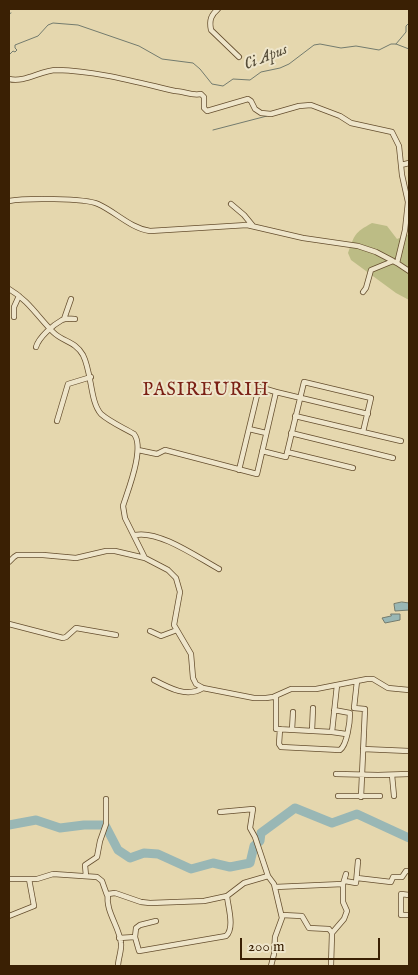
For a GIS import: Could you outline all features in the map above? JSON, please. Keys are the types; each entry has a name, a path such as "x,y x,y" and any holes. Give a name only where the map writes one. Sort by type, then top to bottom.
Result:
{"street":[{"path":"218,9 211,17 209,24 211,30 239,57"},
{"path":"9,79 18,80 57,70 121,78 174,91 184,91 191,95 202,94 204,108 207,111 248,99 255,109 267,114 311,105 340,116 351,123 392,132 399,146 408,208 405,230 395,262"},
{"path":"402,165 409,163"},
{"path":"9,201 88,201 103,207 139,228 150,231 226,227 244,224 303,238 358,246 395,262 409,271"},
{"path":"231,204 253,226"},
{"path":"363,292 371,270 395,262"},
{"path":"9,289 38,313 50,329 72,343 80,351 87,363 95,403 100,412 134,434 137,439 138,450 123,506 124,514 145,558"},
{"path":"14,318 14,306 19,296"},
{"path":"64,319 71,298"},
{"path":"36,347 39,340 50,329 64,319 75,319"},
{"path":"57,421 68,384 91,377"},
{"path":"262,451 286,457 304,382 371,398 363,432"},
{"path":"239,470 259,387 368,414"},
{"path":"138,450 157,454 165,450 257,474 276,392"},
{"path":"296,416 400,441"},
{"path":"249,429 266,433"},
{"path":"291,433 393,458"},
{"path":"287,452 353,468"},
{"path":"135,535 156,536 219,569"},
{"path":"9,562 17,555 76,558 106,551 115,551 145,558 171,572 176,578 180,592 174,620 177,630 192,657 194,683 203,688 254,698 266,698 276,696 288,690 308,690 368,679 388,688 409,690"},
{"path":"9,624 63,638 76,628 116,634"},
{"path":"150,631 161,636 177,630"},
{"path":"154,680 180,691 191,692 203,688"},
{"path":"357,681 354,708 365,709 361,797"},
{"path":"332,732 337,685"},
{"path":"276,696 275,728 346,734"},
{"path":"312,731 313,708"},
{"path":"280,729 279,746 340,750 344,747 350,713 334,710"},
{"path":"292,730 293,712"},
{"path":"362,749 409,751"},
{"path":"336,774 409,774"},
{"path":"392,775 394,796"},
{"path":"338,796 380,796"},
{"path":"86,876 84,865 97,857 105,826 106,799"},
{"path":"220,812 253,809 250,828 259,847 268,876 275,888 282,915 281,924 275,937 271,966"},
{"path":"275,888 356,882 358,861"},
{"path":"357,878 391,882 393,877 402,877 406,871 409,871"},
{"path":"9,879 39,879 53,874 101,879 107,895 109,910 117,924 121,942 118,966"},
{"path":"331,966 332,933 344,919 346,911 343,902 346,874"},
{"path":"107,895 115,893 141,902 150,903 204,901 227,896 244,883 268,876"},
{"path":"9,916 34,907 29,879"},
{"path":"409,895 401,894 401,915 409,915"},
{"path":"156,922 137,926 135,937 138,948 142,952 162,946 226,936 229,934 230,927 227,896"},
{"path":"282,915 302,916 309,928 329,929 332,933"},
{"path":"119,938 135,937"}],"green space":[{"path":"372,223 387,226 397,239 409,234 409,300 396,293 351,260 348,253 354,238 358,232"}],"water":[{"path":"409,603 409,610 395,611 394,604"},
{"path":"391,614 400,614 400,620 385,623 382,618 391,616"}],"waterway":[{"name":"Ci Apus","path":"9,55 17,50 15,45 38,36 48,25 53,23 78,25 139,46 162,59 193,63 212,84 223,86 233,79 250,80 261,72 289,64 314,45 320,44 341,48 356,46 379,50 391,44 396,44 409,49"},
{"path":"396,44 406,32 406,26 409,23"},
{"path":"213,130 267,116"},
{"path":"9,825 36,820 60,828 105,825 118,850 130,858 144,853 158,854 191,869 213,863 230,867 250,863 254,846 260,841 261,833 295,808 332,823 357,814 409,838"}],"district":[{"name":"PASIREURIH","path":"206,391"}]}
